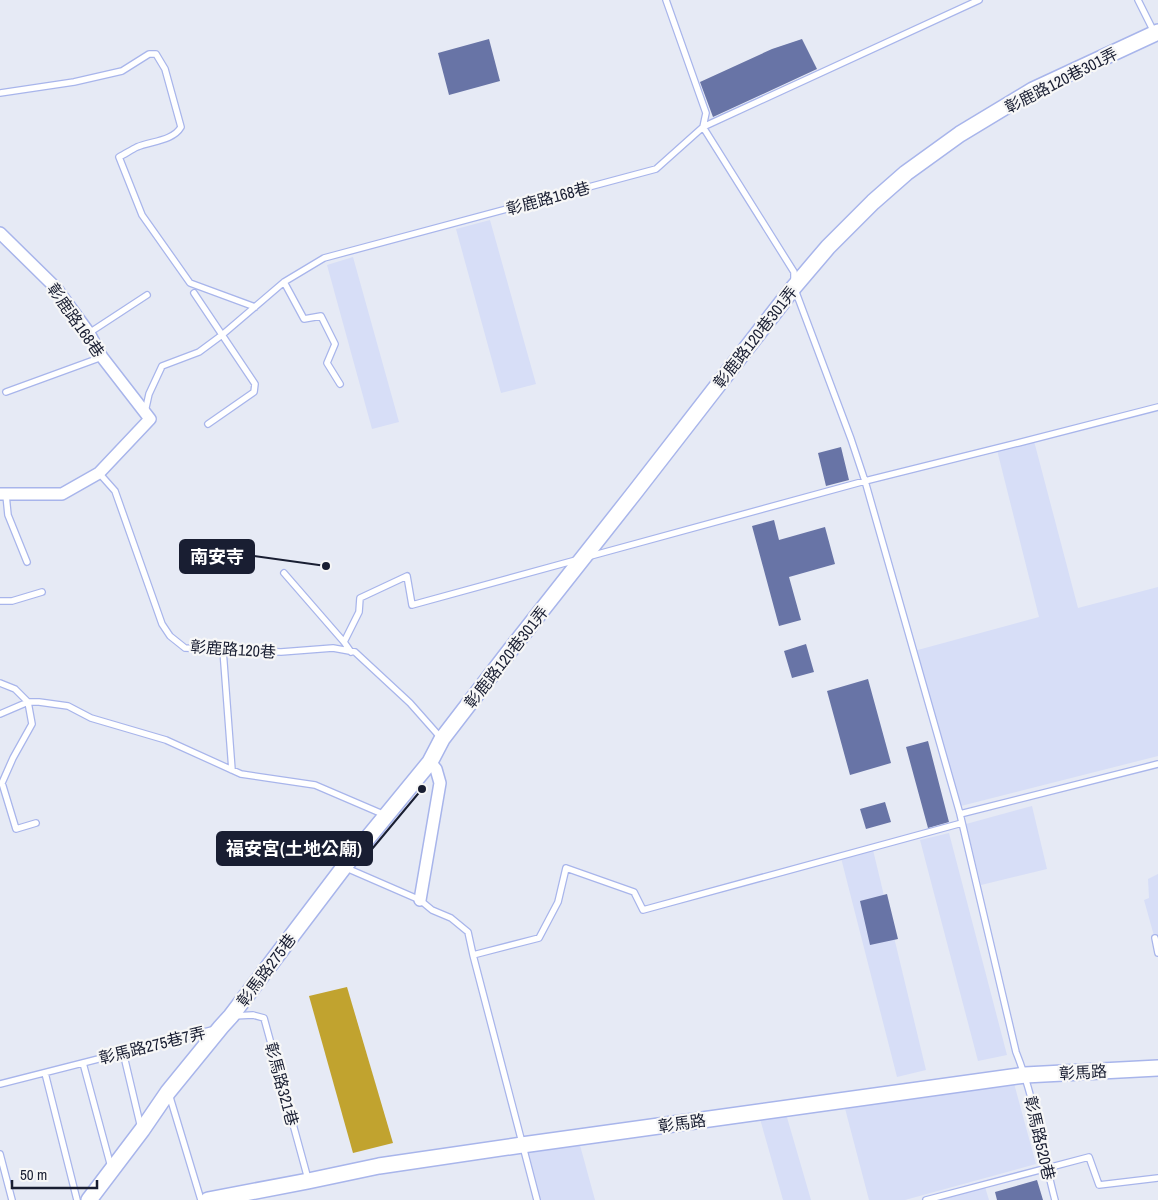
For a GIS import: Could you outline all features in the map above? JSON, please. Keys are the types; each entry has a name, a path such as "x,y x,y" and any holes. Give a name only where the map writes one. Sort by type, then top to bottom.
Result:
{"street":[{"name":"彰鹿路120巷301弄","path":"442,739 794,288 828,247 873,202 906,173 960,134 1033,90 1157,35"},
{"name":"彰鹿路168巷","path":"0,233 56,288 88,333 102,357 147,416"},
{"path":"3,495 62,494 99,473 147,416"},
{"name":"彰馬路275巷","path":"89,1200 168,1092 226,1022 344,867 430,762 442,739"},
{"path":"420,900 440,783 436,770 430,762"},
{"name":"彰馬路","path":"208,1200 379,1166 1025,1075 1158,1068"}],"lane":[{"path":"666,0 706,113 704,127"},
{"name":"彰鹿路168巷","path":"147,416 149,394 162,366 199,352 284,282 324,258 656,169 704,127 979,0"},
{"path":"1138,0 1157,35"},
{"path":"0,93 74,82 122,71 149,54 156,54 165,69 181,127 178,133 166,139 138,147 119,157 142,215 190,283 255,307"},
{"name":"彰馬路520巷","path":"704,127 794,272 794,288 866,481 960,814 1016,1052 1025,1075 1055,1200"},
{"path":"284,282 304,319 321,316 335,344 327,363 340,384"},
{"path":"194,293 255,384 254,392 208,424"},
{"path":"88,333 147,295"},
{"path":"6,392 102,357"},
{"path":"344,642 358,612 360,598 407,576 412,605 866,481 1158,407"},
{"name":"彰鹿路120巷","path":"99,473 115,491 162,624 170,636 185,648 281,652 334,648 354,652 410,702 442,739"},
{"path":"3,495 8,515 27,562"},
{"path":"284,573 351,652"},
{"path":"0,601 12,601 42,592"},
{"path":"223,650 232,770"},
{"path":"0,683 15,689 28,702 32,724 13,758 2,783 16,829 36,823"},
{"path":"0,714 28,702 68,706 91,718 166,740 241,774 315,785 387,816"},
{"path":"960,814 1158,764"},
{"path":"472,955 539,938 558,902 566,868 634,892 644,910 962,824"},
{"path":"344,867 420,900 432,910 451,918 468,932 472,955 538,1200"},
{"path":"1155,938 1158,953"},
{"name":"彰馬路321巷","path":"226,1022 253,1015 264,1018 308,1181"},
{"name":"彰馬路275巷7弄","path":"0,1084 83,1063 226,1022"},
{"path":"123,1052 142,1130"},
{"path":"83,1063 111,1170"},
{"path":"45,1073 77,1200"},
{"path":"168,1092 202,1200"},
{"path":"0,1154 12,1200"},
{"path":"926,1200 1089,1157 1099,1185 1158,1178"}],"shaded area":[{"path":"490,220 536,384 501,393 456,229"},
{"path":"353,257 399,422 372,429 327,265"},
{"path":"1034,441 1078,608 1158,587 1158,756 957,807 914,651 1039,617 997,450"},
{"path":"1032,806 1047,869 981,885 966,824"},
{"path":"949,833 1007,1055 978,1061 920,840"},
{"path":"873,850 926,1070 897,1077 841,858"},
{"path":"1158,874 1158,942 1156,943 1144,900 1149,898 1148,879"},
{"path":"347,987 393,1143 353,1153 309,996"},
{"path":"1012,1076 1036,1164 905,1200 869,1200 842,1097"},
{"path":"784,1107 811,1200 783,1200 758,1112"},
{"path":"578,1138 595,1200 538,1200 523,1146"},
{"path":"985,1187 989,1200 940,1200"}],"building":[{"path":"489,39 500,81 449,95 438,53"},
{"path":"802,39 817,69 713,117 700,82 772,49"},
{"path":"841,447 849,480 826,486 818,453"},
{"path":"774,520 779,540 825,527 835,564 789,577 801,620 779,626 752,526"},
{"path":"806,644 814,672 792,678 784,651"},
{"path":"868,679 891,763 850,775 827,691"},
{"path":"928,741 949,822 928,828 906,747"},
{"path":"885,802 891,822 866,829 860,809"},
{"path":"887,894 898,939 870,945 860,901"},
{"path":"1037,1180 1043,1200 997,1200 995,1192"}],"place":[{"name":"南安寺","path":"326,566"},
{"name":"福安宮(土地公廟)","path":"422,789"}]}
